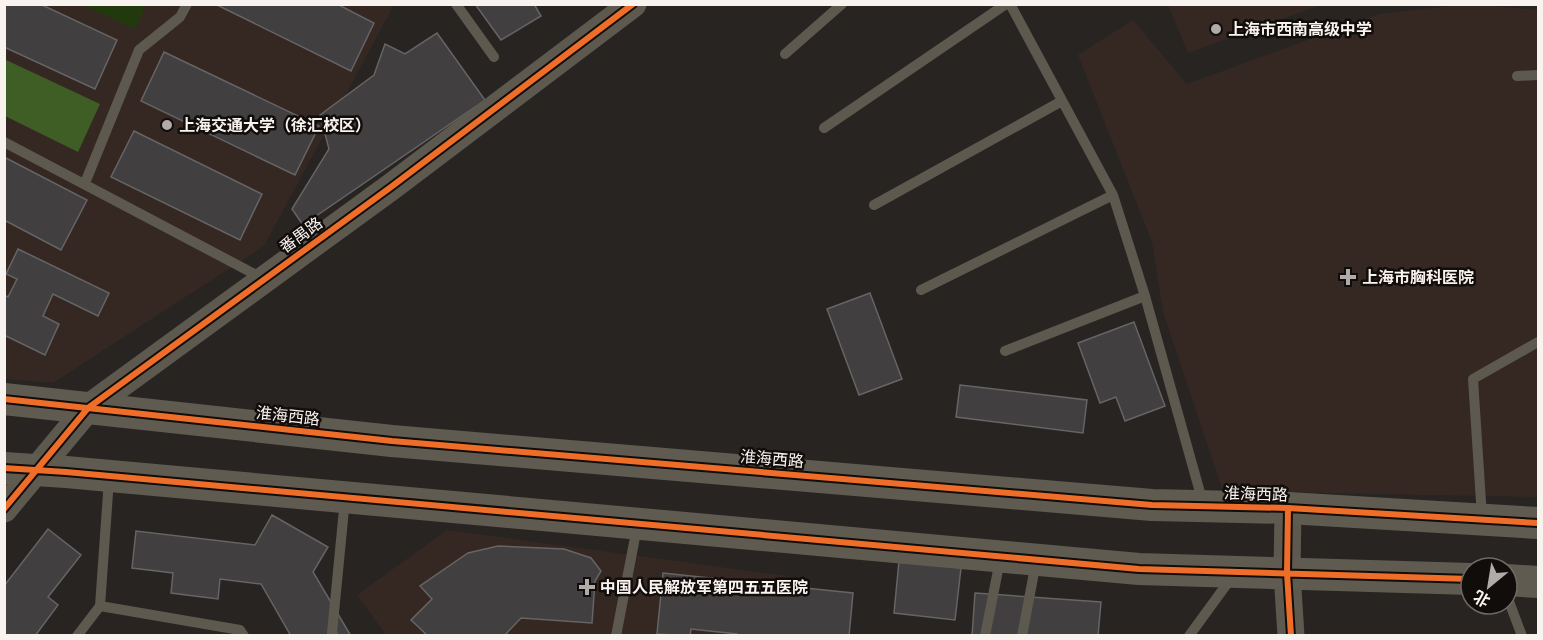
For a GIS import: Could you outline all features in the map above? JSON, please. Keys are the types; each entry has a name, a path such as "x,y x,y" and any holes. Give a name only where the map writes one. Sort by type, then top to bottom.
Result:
{"main road":[{"name":"淮海西路","path":"4,399 392,441 1152,505 1288,508 1539,523"},
{"path":"4,468 1140,569 1459,579"},
{"path":"1519,581 1539,582"}],"street":[{"name":"番禺路","path":"4,509 88,408 633,4"},
{"path":"1288,508 1287,573 1291,636"}],"lane":[{"path":"85,183 139,50 180,17 187,4"},
{"path":"456,4 494,57"},
{"path":"785,54 843,4"},
{"path":"824,128 1008,4 1113,195 1145,296 1204,506"},
{"path":"1517,76 1539,75"},
{"path":"874,204 1062,101"},
{"path":"4,142 265,279"},
{"path":"921,290 1113,195"},
{"path":"1005,351 1145,296"},
{"path":"1482,520 1473,379 1539,342"},
{"path":"77,636 100,606 109,476"},
{"path":"334,636 332,633 346,497"},
{"path":"616,636 638,524"},
{"path":"985,636 1000,556"},
{"path":"1022,636 1037,560"},
{"path":"1192,634 1236,572"},
{"path":"100,606 240,630 244,636"},
{"path":"1514,616 1522,636"}],"shaded area":[{"name":"上海市胸科医院","path":"1469,4 1538,10 1538,497 1223,491 1163,312 1152,242 1078,55 1133,20 1187,84 1379,14"},
{"name":"上海交通大学（徐汇校区）","path":"4,5 394,5 264,246 53,383 5,379"},
{"name":"上海市西南高级中学","path":"1168,5 1321,5 1188,53"},
{"name":"中国人民解放军第四五五医院","path":"447,530 808,579 800,636 386,635 357,595"}],"green space":[{"path":"83,5 146,5 135,29"},
{"path":"4,59 100,104 78,152 5,116"}],"building":[{"path":"4,4 40,4 117,40 95,89 4,47"},
{"path":"215,4 337,4 374,23 351,71"},
{"path":"475,4 534,4 541,16 501,40"},
{"path":"437,33 485,100 303,225 292,209 329,149 320,115 374,75 385,44 405,54"},
{"path":"164,52 319,126 295,175 141,101"},
{"path":"134,131 262,194 240,240 111,177"},
{"path":"4,157 87,200 61,250 4,220"},
{"path":"18,249 109,293 98,316 53,294 43,316 59,324 45,355 4,335 4,295 8,297 17,279 6,274"},
{"path":"870,293 902,379 859,395 827,309"},
{"path":"1134,322 1165,406 1125,421 1116,397 1100,403 1078,343"},
{"path":"960,385 1087,400 1083,433 956,417"},
{"path":"272,515 328,547 313,572 351,636 291,636 261,584 220,579 218,599 171,593 173,573 132,568 136,531 255,545"},
{"path":"48,529 81,555 48,597 58,605 35,636 4,636 4,586"},
{"path":"498,546 564,549 591,558 601,571 595,581 592,623 521,618 504,636 428,636 411,620 432,599 420,586 468,553"},
{"path":"899,561 961,568 955,620 894,613"},
{"path":"663,573 853,593 849,636 736,636 737,634 691,629 690,636 657,634"},
{"path":"975,593 1101,602 1098,636 972,636"}],"cycle path":[{"path":"4,509 88,408 391,187 633,4"},
{"path":"4,399 392,441 1152,505 1288,508 1538,523"},
{"path":"4,468 1139,569 1459,579"},
{"path":"1288,508 1287,573 1291,636"}],"place":[{"name":"上海市西南高级中学","path":"1216,29"},
{"name":"上海交通大学（徐汇校区）","path":"167,125"},
{"name":"上海市胸科医院","path":"1348,277"},
{"name":"中国人民解放军第四五五医院","path":"587,587"}]}
